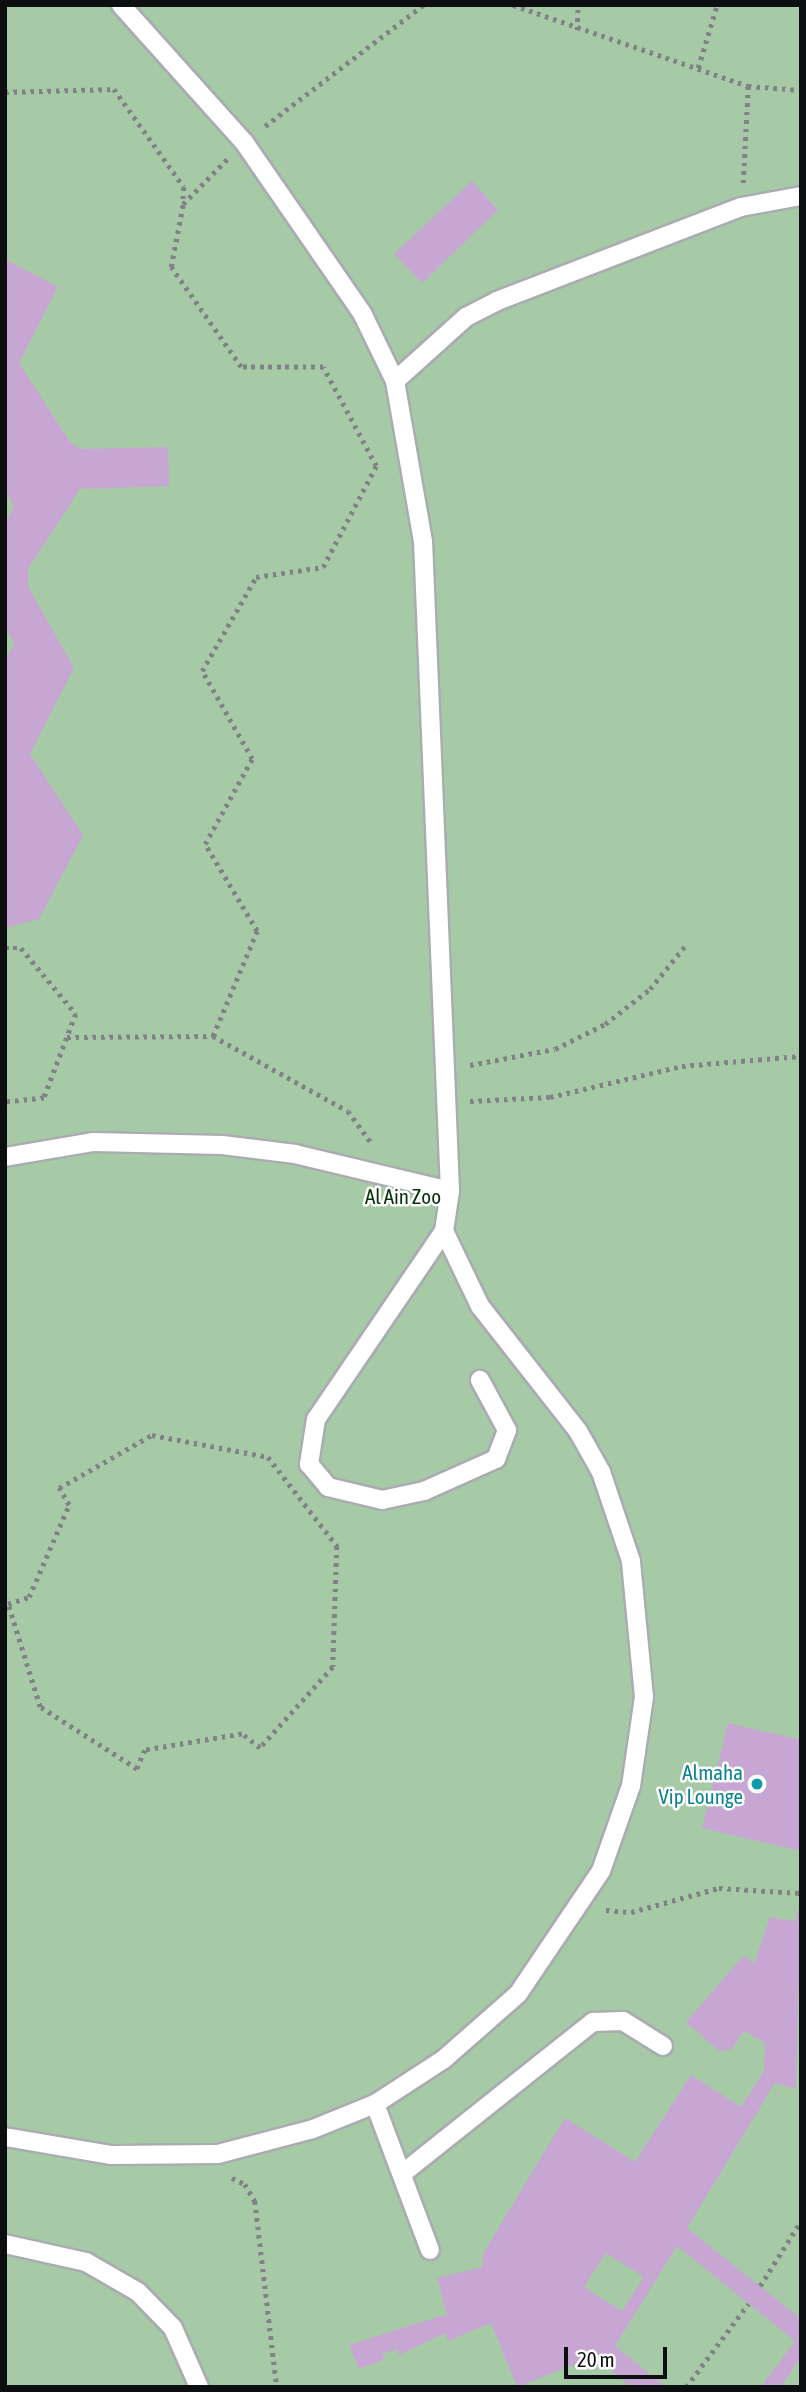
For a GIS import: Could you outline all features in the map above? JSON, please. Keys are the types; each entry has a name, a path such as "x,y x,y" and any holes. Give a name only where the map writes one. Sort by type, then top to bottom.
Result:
{"lane":[{"path":"121,5 244,142 342,279 395,381 423,541 450,1191 443,1231 316,1419 309,1464 328,1487 382,1500 424,1491 496,1460 506,1430 480,1380"},
{"path":"395,381 440,337 497,301 741,207 801,196"},
{"path":"5,1157 150,1140 295,1154 450,1191"},
{"path":"5,2137 111,2155 202,2155 267,2144 375,2104 482,2028 549,1955 584,1903 618,1829 640,1742 645,1652 631,1561 610,1494 578,1431 480,1306 443,1231"},
{"path":"403,2173 593,2022 624,2021 663,2046"},
{"path":"375,2104 430,2250"},
{"path":"5,2244 86,2262 138,2292 173,2328 199,2387"}],"path":[{"path":"183,204 244,142 422,5"},
{"path":"513,5 578,30 748,86 801,90"},
{"path":"578,5 578,30"},
{"path":"698,68 717,5"},
{"path":"741,207 748,86"},
{"path":"5,92 114,89 184,187 171,267 241,367 323,367 376,466 323,568 256,577 202,671 252,759 205,844 257,931 214,1036"},
{"path":"444,1066 522,1058 605,1024 650,989 685,946"},
{"path":"5,948 21,948 75,1014 44,1098 5,1102"},
{"path":"67,1037 214,1036 348,1111 390,1177"},
{"path":"446,1099 551,1097 682,1066 801,1056"},
{"path":"152,1435 268,1457 337,1546 333,1667 260,1748 242,1734 145,1750 136,1769 40,1707 8,1604 29,1597 69,1505 59,1489 152,1435"},
{"path":"584,1903 631,1912 719,1888 801,1893"},
{"path":"202,2155 252,2191 277,2387"},
{"path":"760,2286 801,2221"},
{"path":"686,2387 748,2304"}],"green space":[{"name":"Al Ain Zoo","path":"5,5 801,5 801,2387 5,2387"}],"building":[{"path":"472,181 498,210 422,283 394,254"},
{"path":"5,259 58,287 19,363 70,442 81,449 168,447 169,486 80,489 28,569 28,586 74,668 30,754 83,835 39,919 5,928 5,660 15,643 5,628 5,524 14,506 5,491"},
{"name":"Almaha Vip Lounge","path":"728,1723 801,1740 801,1851 702,1828"},
{"path":"801,1900 796,2089 775,2083 687,2228 801,2319 801,2358 780,2387 761,2387 795,2341 677,2246 615,2346 666,2387 630,2387 596,2356 517,2387 491,2323 448,2341 445,2333 399,2355 397,2349 382,2354 384,2360 359,2369 349,2345 447,2314 437,2278 482,2267 484,2252 565,2118 635,2162 691,2075 741,2107 764,2071 765,2043 744,2031 732,2049 719,2051 686,2022 744,1955 754,1964 770,1917 795,1921","holes":["606,2253 644,2277 622,2311 584,2287"]}],"place":[{"name":"Almaha Vip Lounge","path":"757,1784"}]}
